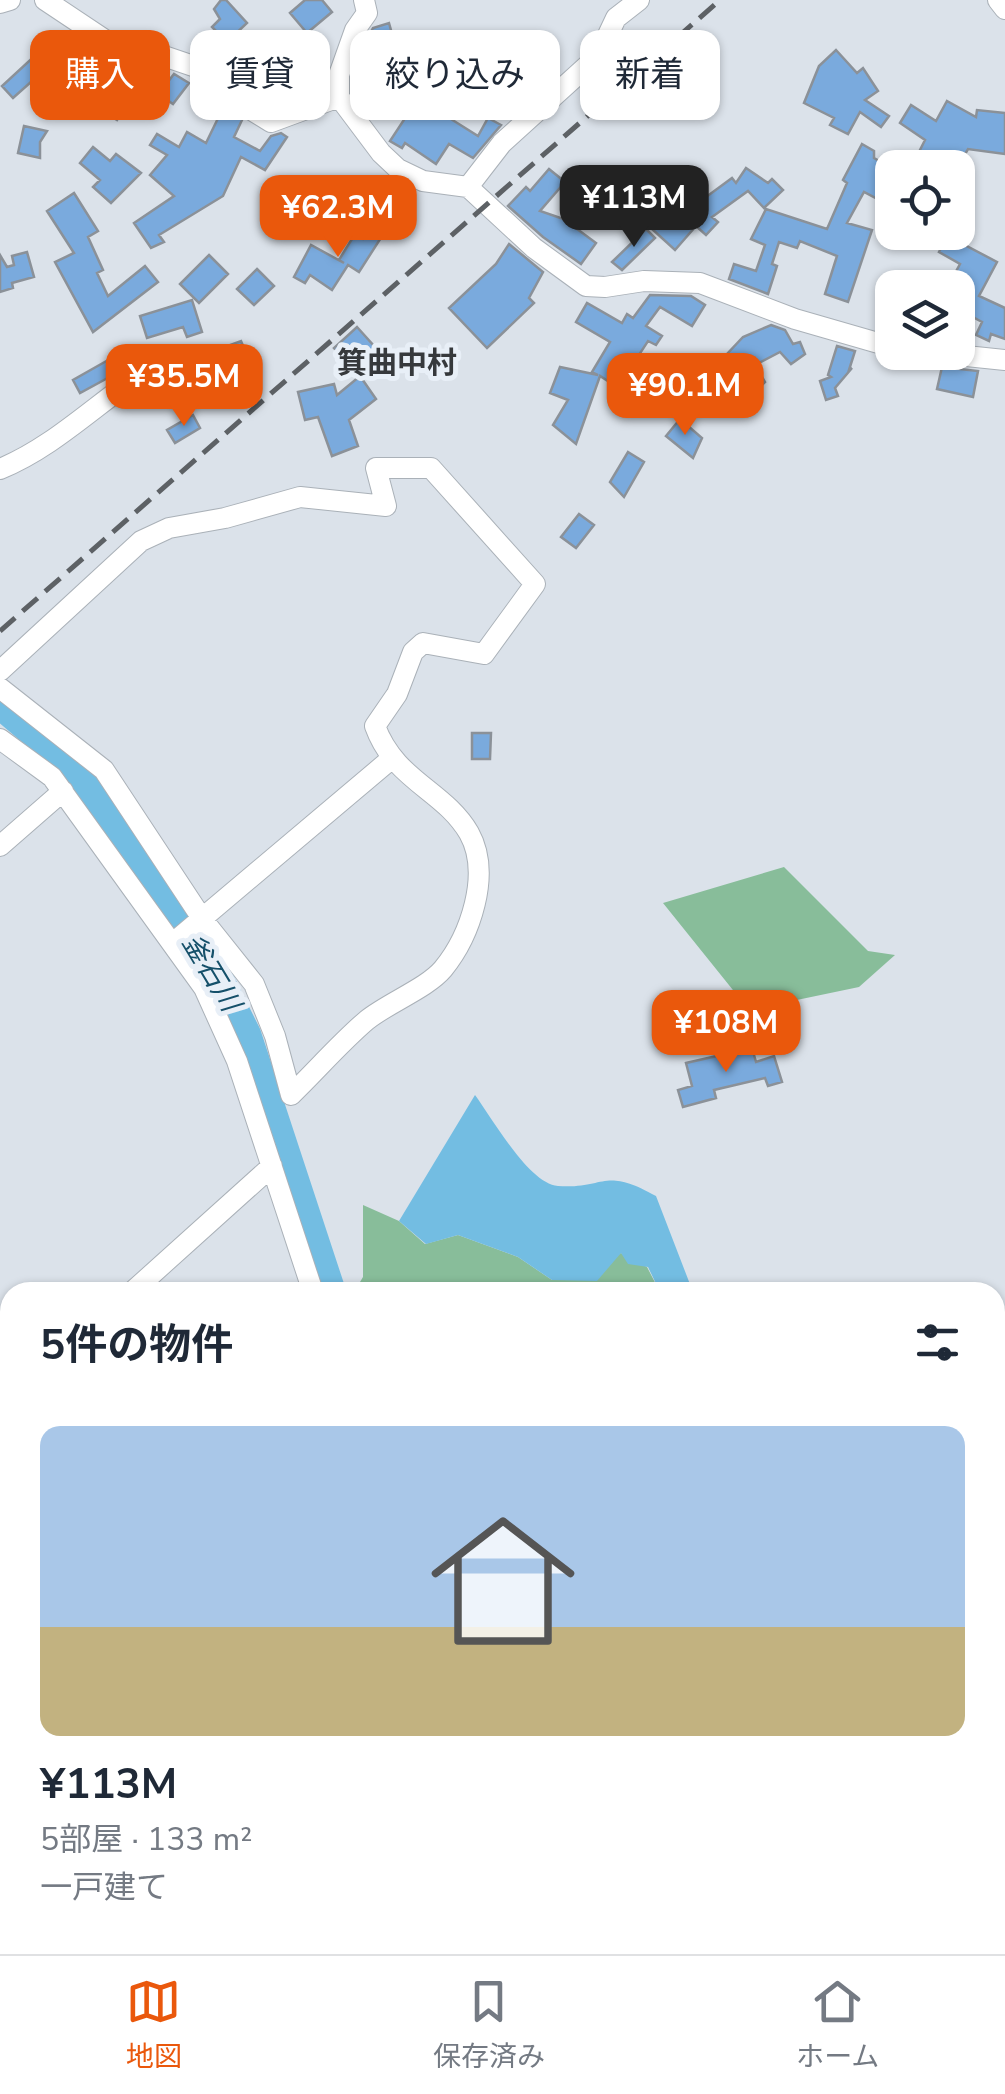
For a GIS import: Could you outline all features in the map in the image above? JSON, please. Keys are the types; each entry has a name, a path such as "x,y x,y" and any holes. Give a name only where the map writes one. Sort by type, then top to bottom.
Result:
{"street":[{"path":"0,3 10,0"},
{"path":"45,0 116,48 150,51 199,68 222,92 271,122 339,97"},
{"path":"364,0 367,13 355,30 340,75 339,97 381,153 398,169 423,180 468,187 534,248 586,286 605,288 644,281 700,284 795,319 875,341"},
{"path":"468,187 502,143 598,56 616,18 639,0"},
{"path":"998,0 1005,8"},
{"path":"975,357 1005,360"},
{"path":"0,469 34,455 96,403 146,371"},
{"path":"0,672 140,541 169,528 226,518 300,497 386,506 376,468 431,468 535,584 484,654 423,643 413,652 397,694 375,726 391,759 454,814 471,836 477,868 475,909 441,971 367,1020 291,1096 276,1036 254,984 201,921 104,770 0,688"},
{"path":"0,739 29,757 62,791 177,940 220,1017 310,1282"},
{"path":"177,940 391,759"},
{"path":"0,846 62,791"},
{"path":"143,1282 272,1166"}],"green space":[{"path":"784,867 868,951 895,955 859,987 749,1010 663,903"},
{"path":"363,1205 399,1221 425,1244 458,1235 518,1257 552,1280 621,1253 647,1267 655,1282 360,1282"}],"water":[{"path":"475,1095 523,1162 547,1182 574,1186 614,1180 656,1196 689,1282 655,1282 648,1267 628,1264 621,1253 597,1281 552,1280 518,1257 458,1235 426,1244 399,1221"}],"building":[{"path":"226,0 247,23 240,30 215,30 212,27 220,19 214,9"},
{"path":"305,0 322,0 332,12 311,30 304,30 290,13"},
{"path":"389,23 391,30 372,30"},
{"path":"836,50 857,73 863,68 878,91 865,100 889,116 881,127 860,112 848,134 830,125 834,118 804,103 819,66"},
{"path":"30,60 30,83 13,98 2,86"},
{"path":"174,74 189,83 173,104 170,79"},
{"path":"947,101 976,117 977,110 1005,113 1005,154 968,149 920,150 925,140 900,123 911,105 936,121"},
{"path":"217,120 242,120 234,137 260,151 271,136 281,133 287,137 265,170 241,157 223,196 159,235 164,242 151,248 134,223 174,196 150,175 167,155 150,145 157,134 179,147 187,132 206,143"},
{"path":"404,120 453,120 478,136 487,120 501,125 473,158 449,144 436,164 405,143 402,148 390,141"},
{"path":"24,126 47,131 40,142 40,158 18,153"},
{"path":"862,144 874,151 875,198 864,192 847,223 872,230 848,302 825,294 837,256 800,241 797,248 779,242 772,264 777,266 768,294 729,279 734,264 756,271 765,245 751,239 766,209 827,229 847,183 843,180"},
{"path":"93,147 110,161 116,154 141,173 111,203 93,187 100,180 80,163"},
{"path":"746,168 768,183 772,179 783,190 764,208 748,191 712,217 718,222 706,235 696,226 675,250 653,230 687,193 698,203 732,178 736,183"},
{"path":"549,169 565,182 540,211 575,223 573,226 596,243 581,264 508,206 526,187 530,191"},
{"path":"375,188 390,201 376,218 360,205"},
{"path":"74,193 98,231 88,237 103,270 97,273 108,296 145,266 158,282 93,332 55,262 74,253 47,211"},
{"path":"375,226 384,233 359,272 348,265 332,290 310,275 305,283 294,277 311,245 344,263 339,260 355,234 363,239"},
{"path":"646,229 655,238 622,270 612,262"},
{"path":"509,244 543,272 529,298 534,303 487,348 449,308 496,264"},
{"path":"974,250 997,262 979,296 1005,308 1005,339 991,334 989,341 976,335 982,322 975,318 975,270 957,270 960,264 939,252"},
{"path":"27,252 34,277 12,283 13,288 0,292 0,255 7,267 14,265 12,256"},
{"path":"209,255 228,274 199,303 180,284"},
{"path":"257,269 274,286 254,305 237,289"},
{"path":"650,295 691,296 705,305 692,326 660,307 646,326 662,336 656,345 648,341 629,370 639,376 628,394 600,376 576,444 553,425 568,400 550,393 560,367 598,375 592,372 610,342 576,322 587,303 622,323 627,314 633,318"},
{"path":"192,300 202,332 187,337 183,327 147,338 140,316"},
{"path":"771,325 785,330 793,344 800,342 805,354 791,364 780,352 755,365 765,382 755,392 742,377 729,396 710,372 743,337"},
{"path":"357,327 383,356 360,376 334,348"},
{"path":"241,341 251,365 221,377 211,352"},
{"path":"837,346 855,351 849,370 852,368 835,388 838,396 826,400 820,381 831,377 828,375"},
{"path":"110,359 115,374 80,393 73,380"},
{"path":"941,370 978,371 973,397 937,389"},
{"path":"360,376 376,399 349,420 358,446 332,456 318,417 305,420 298,392 334,384 337,395"},
{"path":"193,415 200,428 175,443 167,430"},
{"path":"680,419 702,438 693,458 666,436"},
{"path":"628,452 644,462 624,497 610,482"},
{"path":"579,514 594,525 576,548 561,537"},
{"path":"472,733 491,733 490,759 472,759"},
{"path":"752,1048 756,1062 774,1056 782,1082 768,1086 765,1078 714,1090 716,1098 683,1107 678,1090 692,1086 686,1063"}],"waterway":[{"name":"釜石川","path":"0,705 74,768 216,972 247,1034 329,1282"}],"railway":[{"path":"0,631 720,0"}],"district":[{"name":"箕曲中村","path":"397,363"}]}
